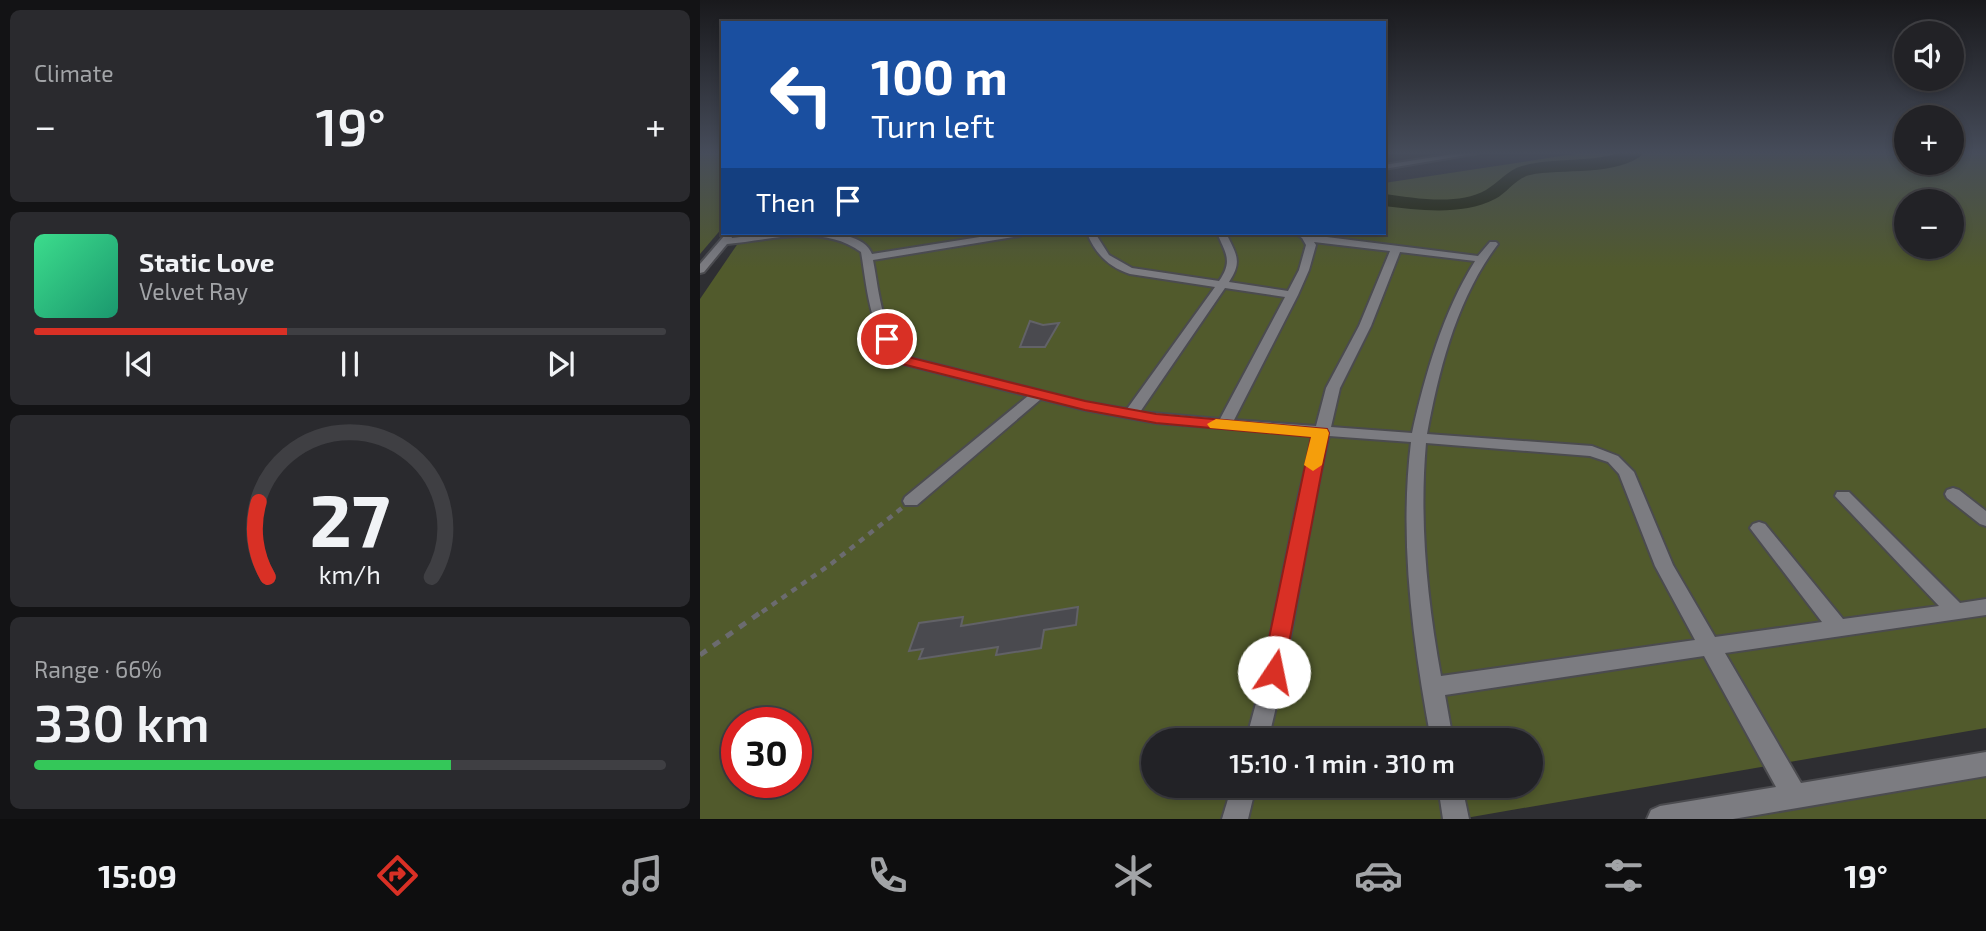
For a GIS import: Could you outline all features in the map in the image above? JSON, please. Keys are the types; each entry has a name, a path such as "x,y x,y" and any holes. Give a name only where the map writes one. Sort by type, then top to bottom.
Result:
{"street":[{"path":"700,270 727,237 793,235"},
{"path":"829,235 859,244 868,258 880,325 894,353 907,361 1131,414 1321,433 1592,451 1613,459 1626,472 1664,566 1707,646 1795,797"},
{"path":"868,258 1008,235"},
{"path":"1092,235 1102,254 1113,265 1130,271 1293,295"},
{"path":"1131,414 1233,269 1233,259 1223,235"},
{"path":"1303,235 1479,259"},
{"path":"1224,425 1293,295 1311,245 1303,235"},
{"path":"1440,728 1432,687 1415,542 1419,440 1433,375 1457,306 1479,259 1493,244"},
{"path":"1260,728 1321,433 1333,388 1365,326 1396,249"},
{"path":"911,501 1039,394"},
{"path":"1953,494 1986,520"},
{"path":"1843,496 1956,612"},
{"path":"1759,528 1837,627"},
{"path":"1432,687 1986,607"},
{"path":"1660,819 1986,764"},
{"path":"1235,819 1241,798"},
{"path":"1452,798 1456,819"}],"path":[{"path":"700,656 831,565 911,501"}],"green space":[{"path":"700,191 721,191 721,229 700,254"},
{"path":"1386,191 1894,191 1894,259 1964,259 1964,191 1986,191 1986,728 1460,819 700,819 700,299 744,235 1386,235"},
{"path":"1986,777 1986,819 1737,819"}],"building":[{"path":"1030,321 1043,325 1059,323 1045,347 1020,347"},
{"path":"1078,607 1076,625 1044,630 1041,648 996,655 998,647 919,659 923,649 909,651 919,623 963,617 961,626"}],"waterway":[{"path":"1386,200 1453,204 1480,199 1496,191"}],"slow traffic":[{"path":"1216,424 1321,433 1313,465"}],"route":[{"path":"887,339 894,353 907,361 1085,406 1156,419 1321,433 1274,672"}]}
